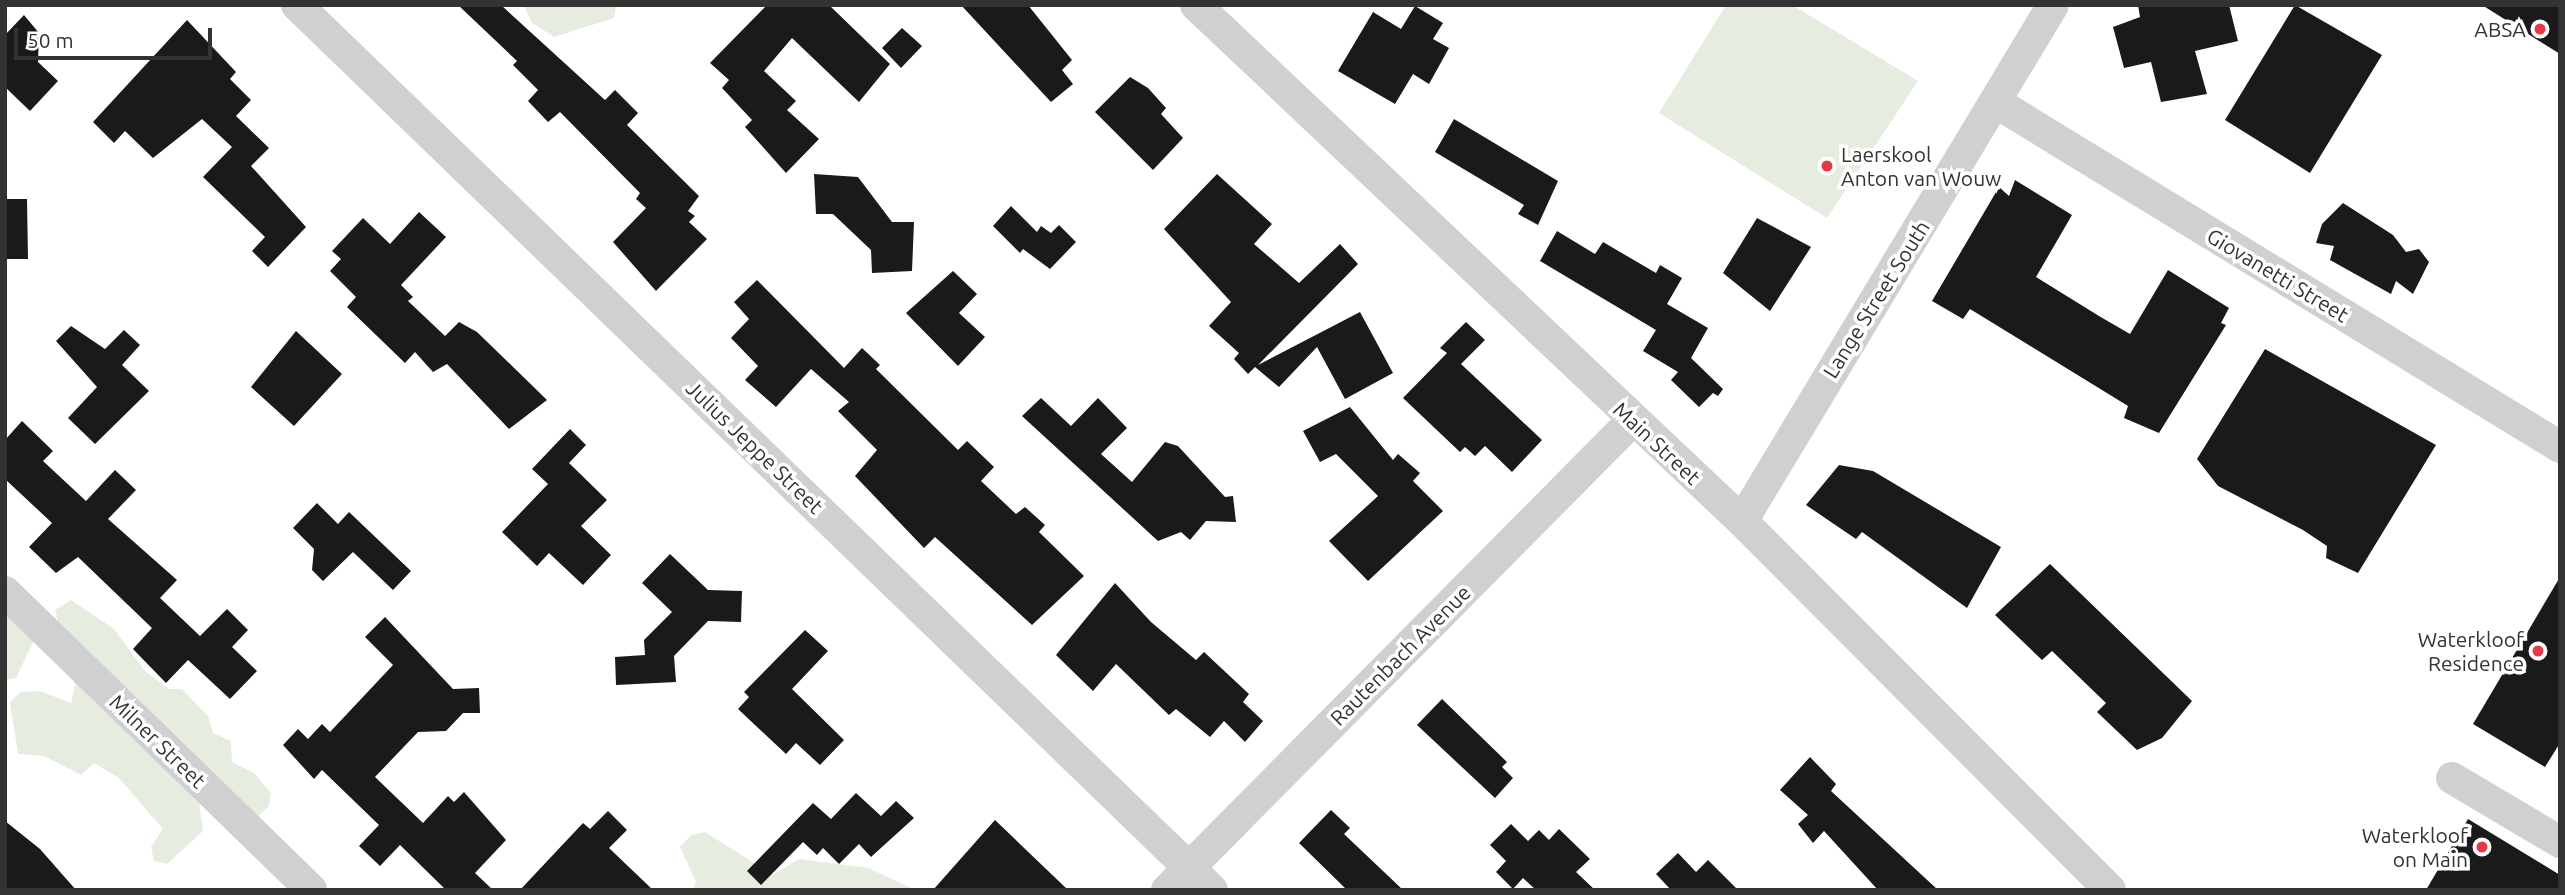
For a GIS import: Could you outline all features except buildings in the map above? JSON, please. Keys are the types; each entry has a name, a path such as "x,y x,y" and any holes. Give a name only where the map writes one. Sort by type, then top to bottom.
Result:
{"street":[{"name":"Julius Jeppe Street","path":"298,5 1212,890"},
{"name":"Main Street","path":"1196,5 1632,421 1742,521 2110,890"},
{"name":"Lange Street South","path":"1742,521 1997,103 2053,5"},
{"name":"Giovanetti Street","path":"1997,103 2560,447"},
{"name":"Rautenbach Avenue","path":"1167,890 1632,421"},
{"name":"Milner Street","path":"5,592 311,890"},
{"path":"2452,778 2560,842"}],"shaded area":[{"path":"524,5 616,6 614,18 554,37 531,22"},
{"path":"1726,5 1792,5 1918,81 1827,218 1659,113"},
{"path":"71,600 114,629 145,671 169,689 182,689 208,716 213,733 231,741 232,762 254,773 271,793 269,806 257,817 199,802 203,831 167,864 154,861 151,847 163,829 119,778 94,763 81,775 44,756 18,754 10,702 21,692 40,691 71,703 75,685 55,610"},
{"path":"5,604 34,640 16,678 5,680"},
{"path":"705,832 773,875 799,859 868,868 916,890 693,890 696,882 680,847 691,835"}],"place":[{"name":"ABSA","path":"2540,29"},
{"name":"Laerskool Anton van Wouw","path":"1827,166"},
{"name":"Waterkloof Residence","path":"2538,651"},
{"name":"Waterkloof on Main","path":"2482,847"}]}
